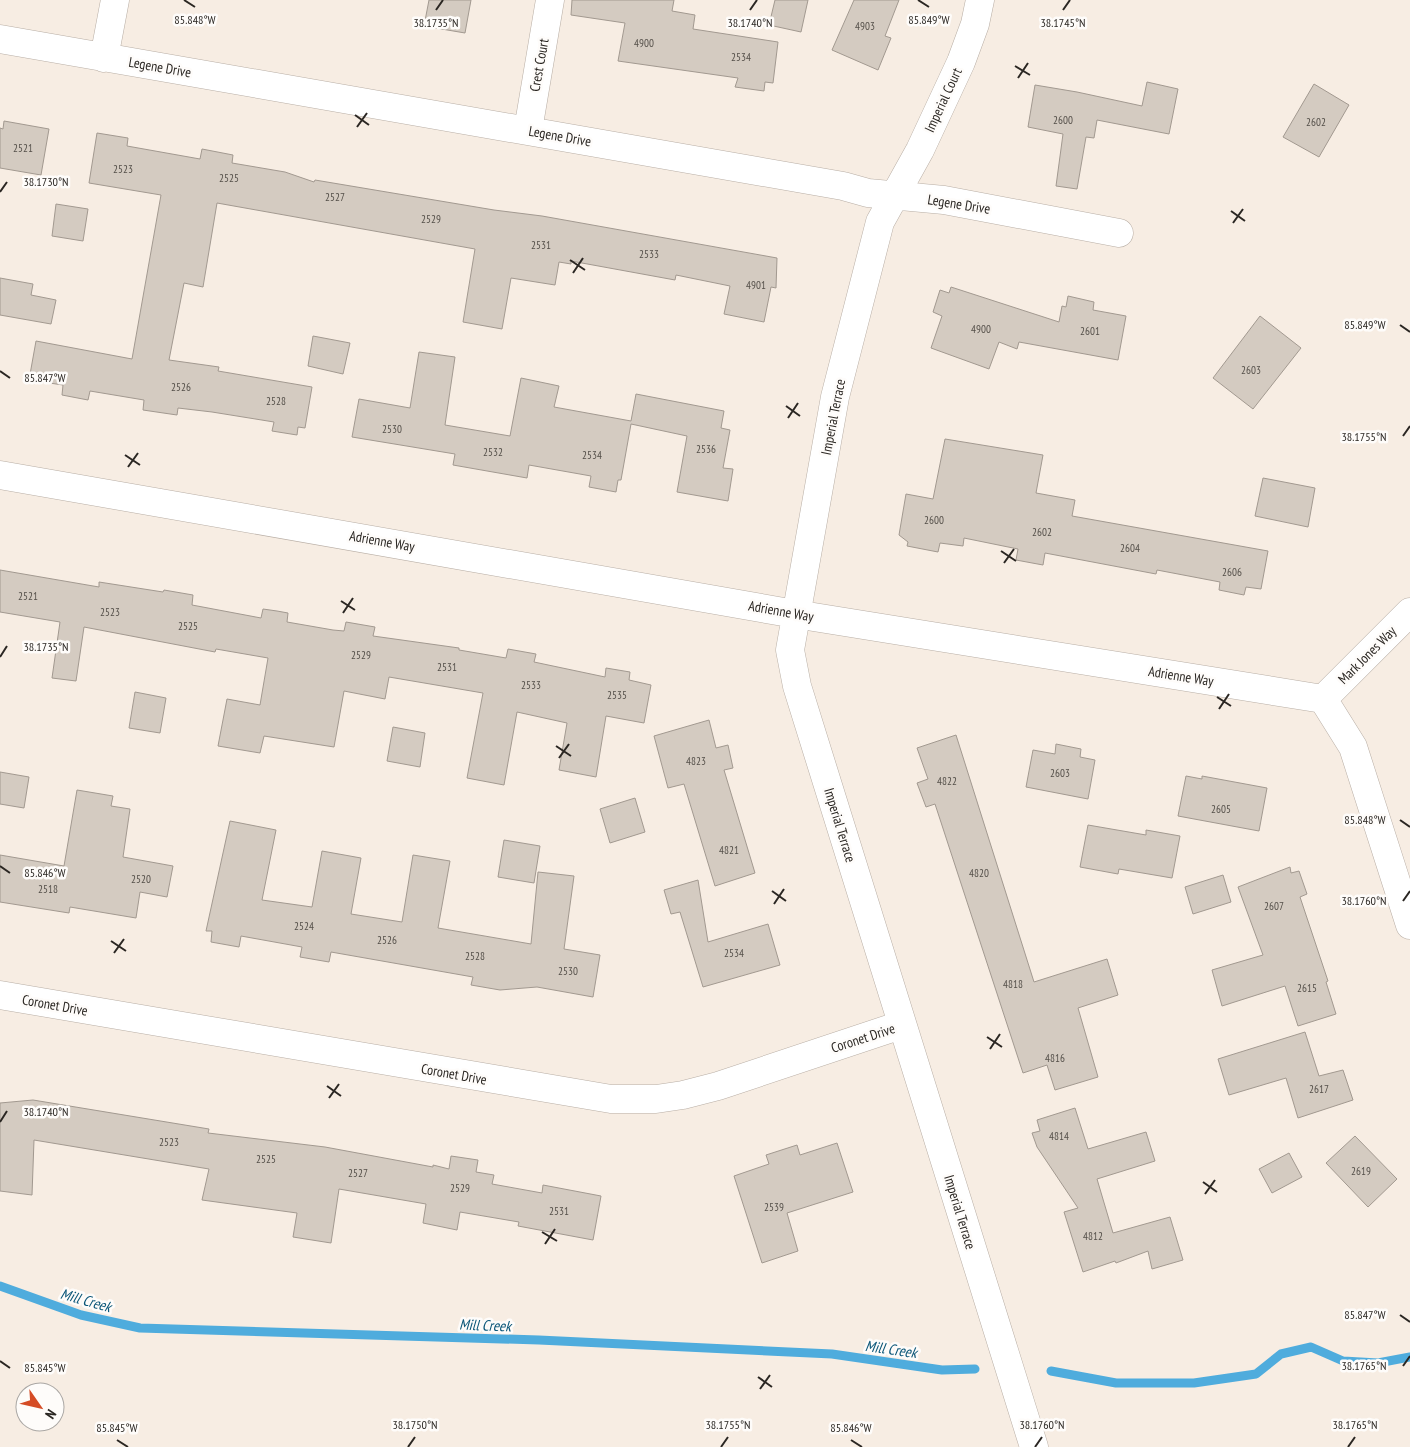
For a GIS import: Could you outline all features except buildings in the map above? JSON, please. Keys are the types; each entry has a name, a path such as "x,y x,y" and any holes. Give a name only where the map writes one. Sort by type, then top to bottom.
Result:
{"street":[{"path":"104,58 114,0"},
{"name":"Crest Court","path":"528,130 550,0"},
{"name":"Imperial Court","path":"896,196 961,62 975,24 980,0"},
{"name":"Legene Drive","path":"0,39 896,196 944,200 1119,233"},
{"name":"Imperial Terrace","path":"896,196 880,222 835,397 790,650 797,686 901,1025 1034,1447"},
{"name":"Adrienne Way","path":"0,475 795,614 1323,698"},
{"name":"Mark Jones Way","path":"1323,698 1410,612"},
{"path":"1323,698 1353,747 1410,925"},
{"name":"Coronet Drive","path":"0,995 611,1099 656,1099 683,1095 718,1086 901,1025"}],"waterway":[{"name":"Mill Creek","path":"0,1286 81,1315 140,1328 539,1340 832,1354 942,1370 975,1369"},
{"name":"Mill Creek","path":"1051,1371 1116,1383 1194,1383 1256,1374 1281,1354 1311,1347 1343,1361 1378,1363 1410,1357"}]}
